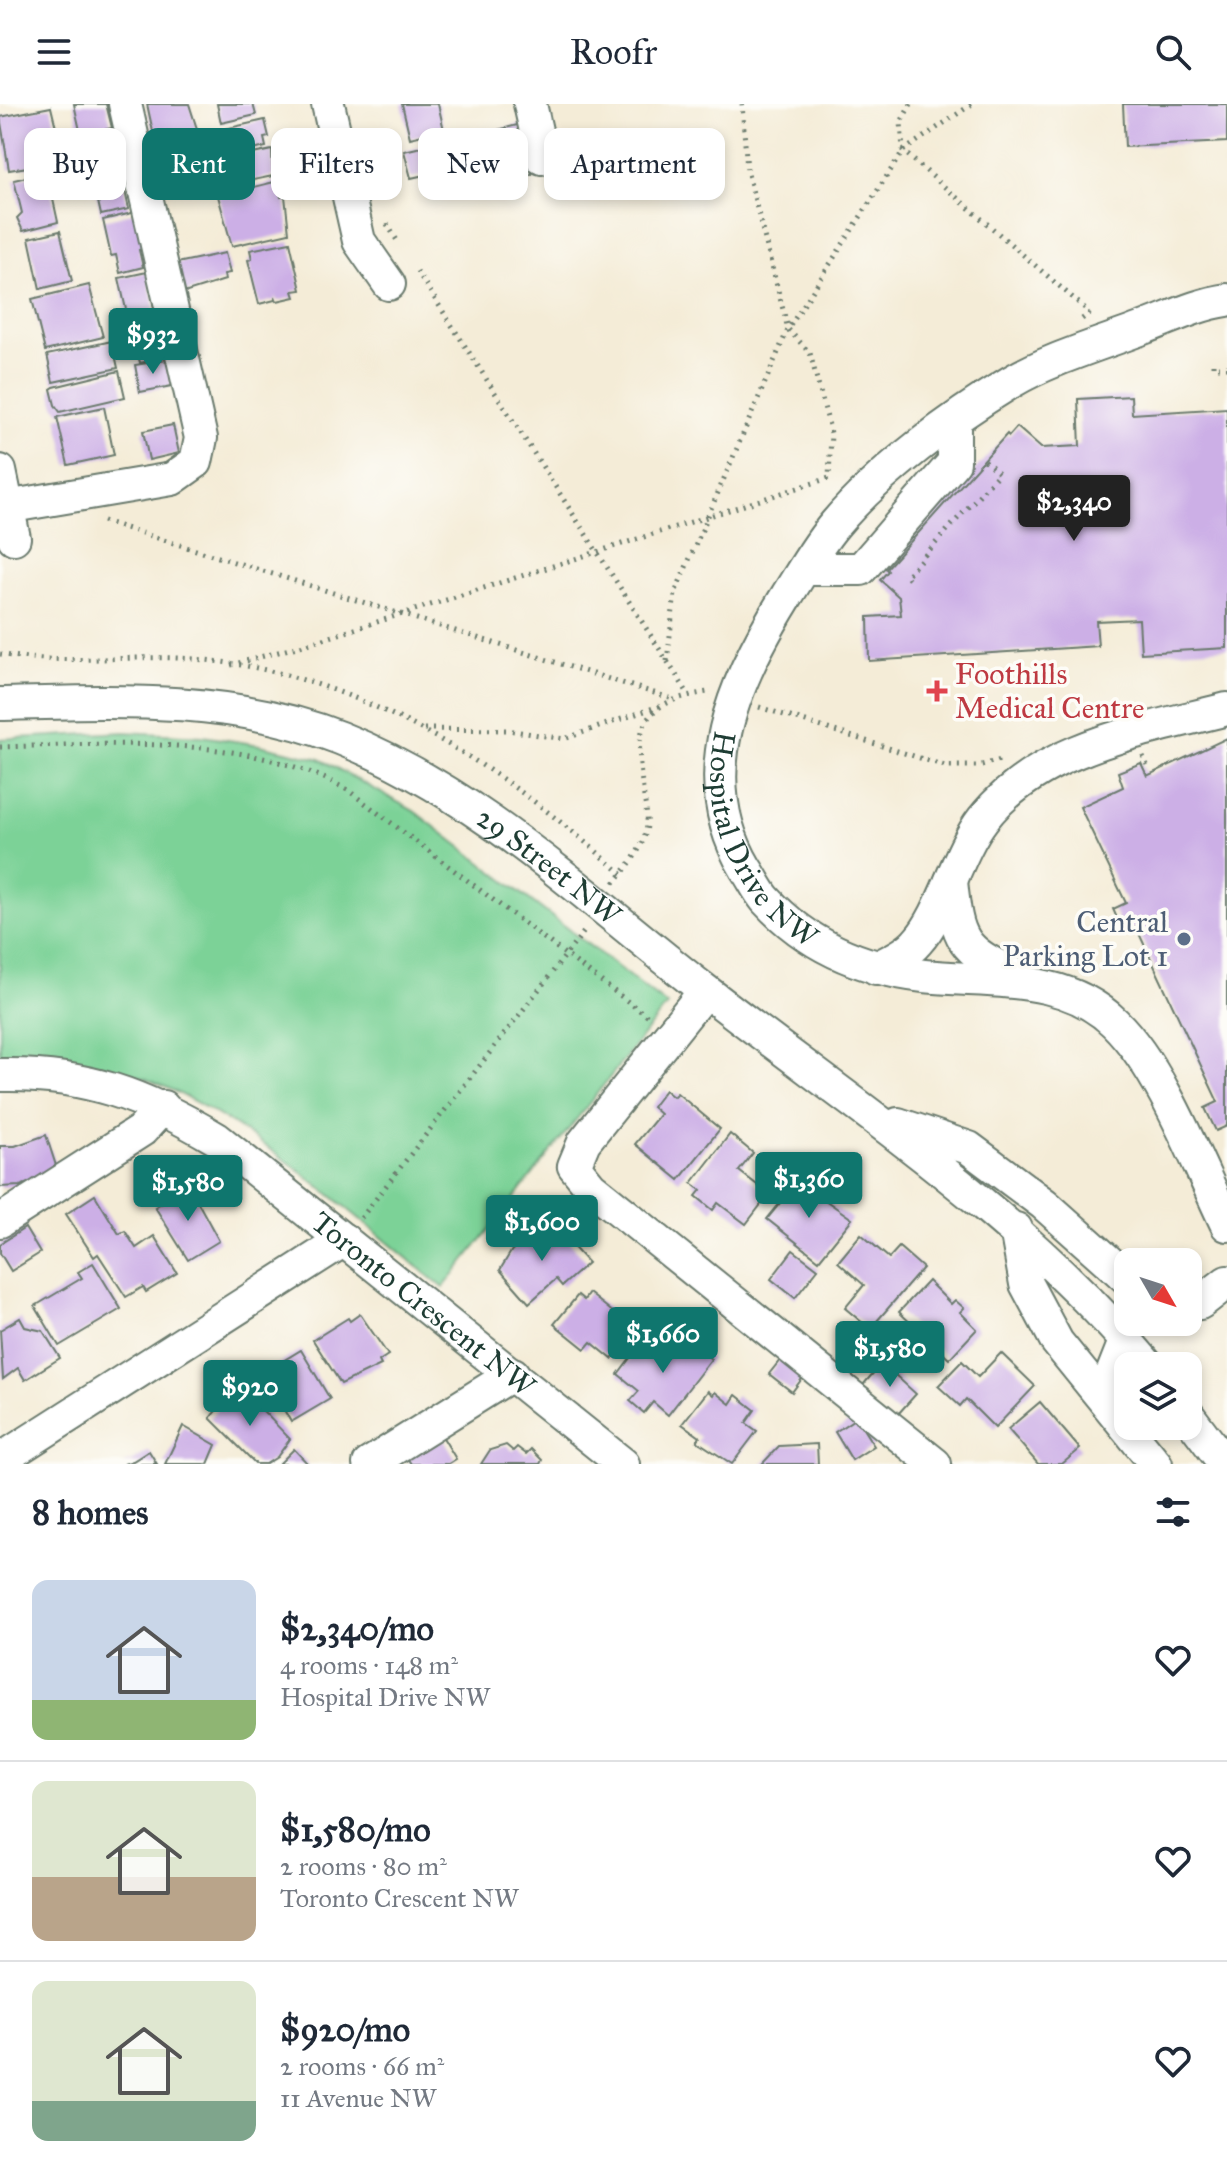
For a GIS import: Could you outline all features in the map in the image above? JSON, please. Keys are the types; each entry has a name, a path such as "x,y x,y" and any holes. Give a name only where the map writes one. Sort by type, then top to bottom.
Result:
{"street":[{"path":"0,471 8,518 172,479 196,462 201,438 125,104"},
{"path":"328,104 359,241 399,271"},
{"path":"530,104 542,158"},
{"name":"Hospital Drive NW","path":"1227,300 1190,308 1014,380 954,421 897,466 837,523 753,649 732,698 721,749 719,784 724,817 737,853 764,898 800,931 830,950 876,968 922,976 1033,983 1072,993 1112,1020 1131,1040 1162,1091 1227,1225"},
{"path":"804,569 861,569 954,462 954,421"},
{"name":"29 Street NW","path":"0,704 106,701 197,704 249,712 340,738 443,790 705,991 876,1116 1016,1229 1137,1352"},
{"path":"876,968 918,942 951,881 962,852 982,820 1009,790 1035,771 1098,745 1227,709"},
{"path":"951,881 961,938 980,959 1033,983"},
{"path":"705,991 584,1142 574,1166 591,1187 935,1464"},
{"name":"Toronto Crescent NW","path":"0,1075 60,1077 96,1083 163,1107 217,1139 623,1464"},
{"path":"0,1221 142,1130 163,1107"},
{"path":"876,1116 969,1148 1044,1204 1114,1266"},
{"path":"1016,1229 1026,1284 1057,1342 1156,1464"},
{"path":"0,1460 344,1240"},
{"path":"1202,1301 1227,1282"},
{"path":"1103,1397 1126,1339"},
{"path":"369,1464 513,1374"},
{"path":"1202,1434 1225,1464"}],"path":[{"path":"231,665 829,478 831,433 810,353 788,329 747,170 742,104"},
{"path":"911,104 901,122 903,151 1088,311"},
{"path":"667,661 675,593 788,329 903,151 972,104"},
{"path":"384,219 401,246"},
{"path":"399,271 597,552 689,695"},
{"path":"1213,364 1213,367 1227,367"},
{"path":"909,579 906,576 999,473 984,459"},
{"path":"100,520 671,698 717,694"},
{"path":"613,884 641,848 647,822 637,751 646,721 671,698"},
{"path":"420,729 508,730 564,739 664,705"},
{"path":"751,705 945,766 978,766 1013,756"},
{"path":"0,747 167,743 318,772 349,791 672,1034"},
{"path":"344,1240 586,929"}],"green space":[{"path":"124,732 202,736 320,759 414,811 667,1005 443,1288 285,1160 198,1103 153,1082 109,1067 55,1058 0,1056 0,739"}],"building":[{"path":"74,104 106,104 112,128 79,128"},
{"path":"147,104 189,104 197,128 152,128"},
{"path":"217,104 253,104 256,115 221,123"},
{"path":"402,104 438,104 444,128 418,128 418,136 410,138"},
{"path":"1123,104 1227,104 1227,142 1125,147"},
{"path":"51,107 56,128 24,128 24,168 9,170 0,117"},
{"path":"265,120 269,137 264,138 266,147 255,149 255,128 229,128"},
{"path":"418,148 418,176 411,178 404,151"},
{"path":"271,150 271,176 255,180 255,154"},
{"path":"24,178 24,200 53,200 58,222 23,231 17,218 22,213 14,180"},
{"path":"271,183 271,200 285,200 289,233 232,246 219,200 255,200 255,187"},
{"path":"126,196 129,209 101,215 98,200 126,200"},
{"path":"136,212 145,248 139,250 143,267 120,273 116,255 111,256 103,220"},
{"path":"60,231 72,281 40,289 29,238"},
{"path":"290,242 301,290 293,291 295,297 277,301 275,296 275,300 259,304 248,260 252,259 250,250"},
{"path":"225,253 230,273 224,274 225,280 184,293 177,263"},
{"path":"147,272 158,326 131,332 119,278"},
{"path":"89,285 103,337 45,351 32,299"},
{"path":"160,330 167,357 140,363 134,337"},
{"path":"112,341 118,368 53,382 47,355"},
{"path":"167,360 172,386 140,392 135,365"},
{"path":"119,371 125,397 60,412 55,405 51,389 54,387"},
{"path":"1131,396 1132,414 1227,408 1227,648 1141,653 1139,619 1096,621 1098,646 869,661 868,617 901,615 899,597 880,580 888,571 886,569 1007,434 1009,436 1017,427 1041,448 1080,446 1078,399"},
{"path":"104,407 114,455 68,465 57,417"},
{"path":"173,425 179,453 149,460 143,431"},
{"name":"Central Parking Lot 1","path":"1227,738 1227,1126 1216,1131 1205,1108 1218,1102 1136,927 1123,932 1113,909 1126,903 1080,807 1123,787 1118,772 1141,763 1147,776"},
{"path":"665,1090 673,1097 677,1093 720,1129 679,1180 635,1144 660,1114 652,1107"},
{"path":"730,1134 753,1153 739,1171 769,1194 746,1224 718,1203 713,1210 696,1196 701,1190 692,1183"},
{"path":"46,1135 58,1172 20,1186 0,1187 0,1146 15,1146"},
{"path":"798,1181 852,1219 819,1260 767,1219"},
{"path":"189,1186 219,1241 188,1260 155,1207"},
{"path":"95,1195 119,1234 125,1231 136,1248 154,1236 177,1273 146,1292 143,1287 126,1297 98,1254 94,1257 66,1214"},
{"path":"551,1222 588,1263 562,1286 556,1279 529,1303 500,1270 512,1250 530,1241"},
{"path":"25,1228 40,1253 11,1271 0,1253 0,1244"},
{"path":"861,1234 889,1258 899,1247 923,1268 870,1329 845,1308 864,1285 838,1262"},
{"path":"793,1250 818,1269 795,1298 771,1279"},
{"path":"93,1263 121,1309 59,1346 35,1306 82,1278 78,1272"},
{"path":"928,1281 951,1304 955,1300 964,1308 960,1312 977,1329 949,1359 899,1312"},
{"path":"589,1293 635,1330 612,1359 591,1342 585,1349 554,1324 578,1295 584,1300"},
{"path":"360,1314 388,1355 379,1361 381,1365 341,1384 313,1340"},
{"path":"20,1318 25,1327 43,1331 60,1358 25,1380 18,1368 3,1379 0,1330"},
{"path":"683,1337 711,1359 668,1415 653,1402 644,1413 630,1401 639,1391 618,1374 643,1341 665,1359"},
{"path":"301,1350 330,1399 291,1422 263,1373"},
{"path":"1001,1353 1035,1386 995,1428 966,1399 960,1406 938,1386 962,1361 978,1377"},
{"path":"781,1359 804,1376 792,1392 769,1374"},
{"path":"882,1363 916,1394 898,1414 863,1385"},
{"path":"242,1389 290,1439 277,1457 266,1464 256,1464 210,1418 224,1401"},
{"path":"708,1391 713,1395 715,1392 730,1404 736,1395 755,1410 746,1423 757,1431 732,1464 697,1441 700,1437 682,1424"},
{"path":"1040,1402 1080,1449 1062,1464 1038,1464 1008,1429"},
{"path":"856,1418 874,1446 852,1460 835,1432"},
{"path":"183,1426 216,1445 208,1464 165,1464"},
{"path":"439,1431 456,1459 448,1464 411,1464 404,1453"},
{"path":"817,1444 818,1464 762,1464 779,1446"},
{"path":"506,1445 513,1451 517,1447 526,1454 531,1449 542,1460 540,1464 481,1464 490,1450"},
{"path":"294,1449 308,1464 279,1464"},
{"path":"149,1451 157,1464 124,1464 133,1461"}],"place":[{"name":"Foothills Medical Centre","path":"937,691"},
{"name":"Central Parking Lot 1","path":"1184,939"}]}
